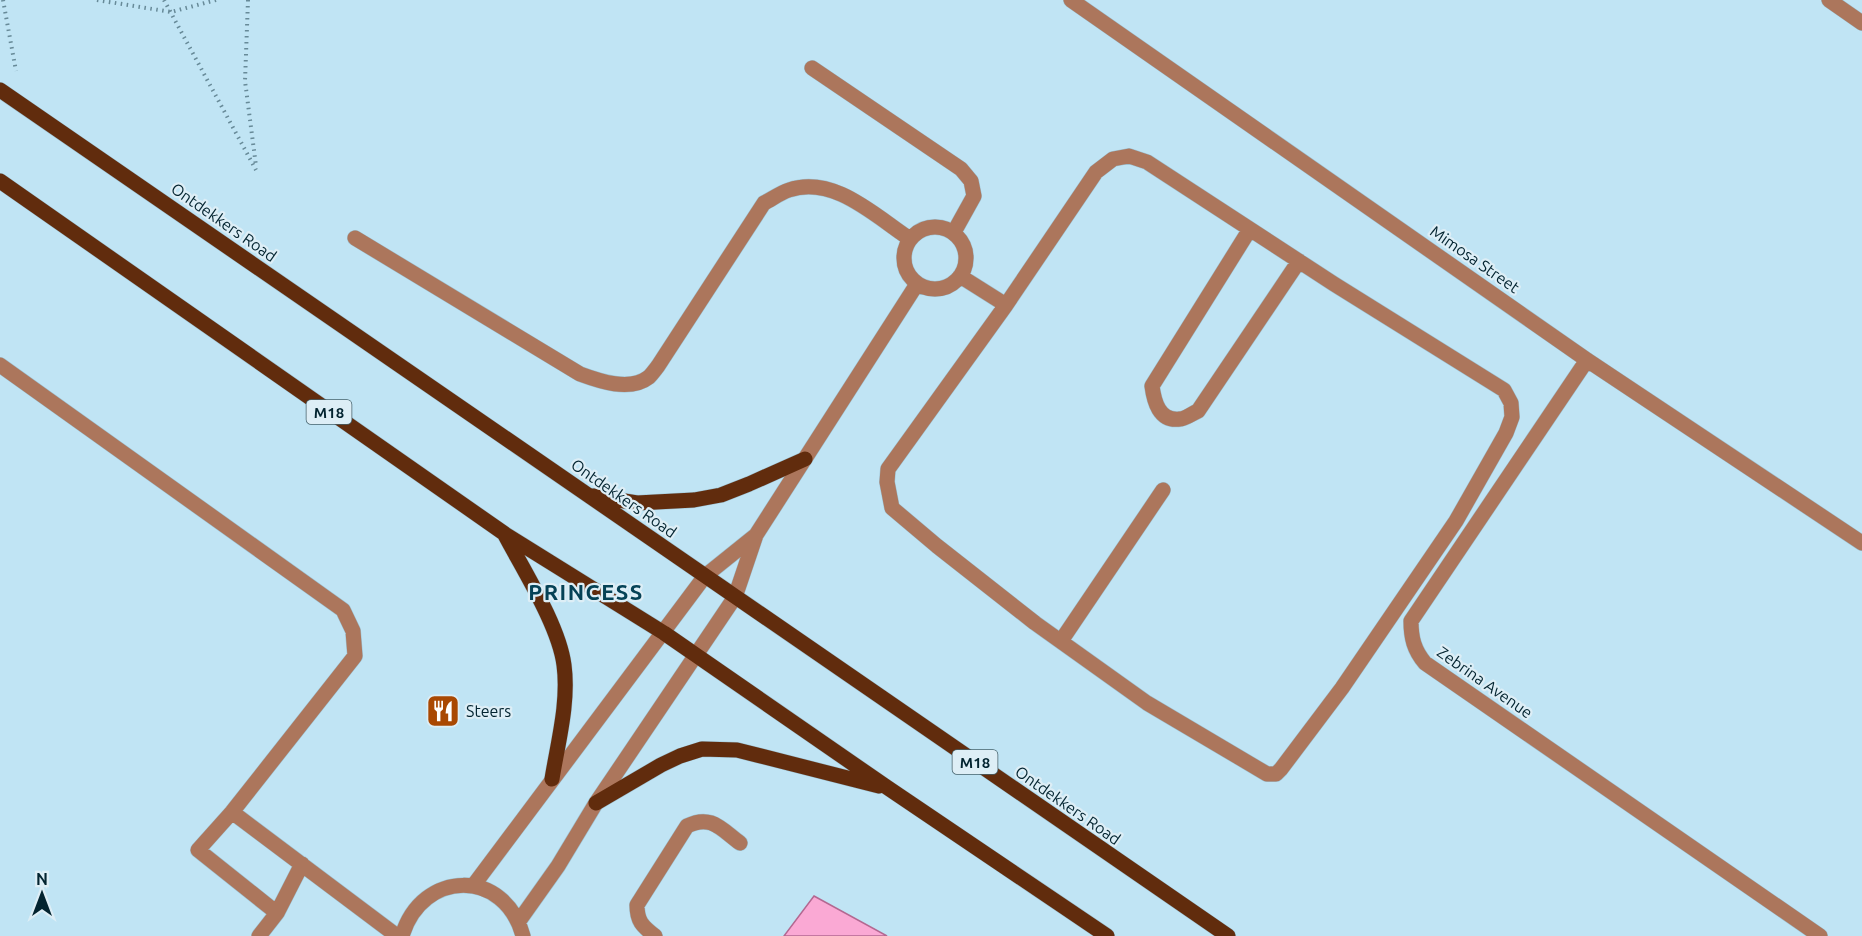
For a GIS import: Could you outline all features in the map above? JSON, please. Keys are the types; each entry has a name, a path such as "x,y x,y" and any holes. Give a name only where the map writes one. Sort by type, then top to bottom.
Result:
{"main road":[{"name":"Ontdekkers Road","path":"0,90 1228,936"},
{"name":"M18","path":"0,181 505,534 697,655 1107,936"},
{"path":"587,495 637,503 694,500 721,495 805,459"},
{"path":"505,534 540,599 564,663 565,690 552,779"},
{"path":"596,803 661,765 702,749 737,750 888,788"}],"street":[{"name":"Mimosa Street","path":"1071,0 1587,360 1862,543"},
{"path":"1829,0 1862,23"},
{"path":"812,68 961,169 971,181 974,196 954,232"},
{"path":"1129,156 1147,162 1250,229 1504,390 1511,403 1512,417 1506,433 1456,521 1342,688 1276,774 1267,774 1147,703 1035,623 892,508 888,494 888,469 1006,305 1096,172 1113,159 1129,156"},
{"path":"355,238 580,374 603,383 630,384 648,378 658,366 764,203 789,190 818,187 841,193 910,239"},
{"path":"930,227 943,227 954,232 962,241 966,253 965,265 960,276 951,284 939,288 927,288 918,284 908,273 904,262 905,250 910,239 919,231 930,227"},
{"path":"1250,229 1152,386 1154,403 1164,416 1180,419 1198,411 1299,261"},
{"path":"960,276 1006,305"},
{"path":"519,921 558,866 596,803 735,597 756,535 918,284"},
{"name":"Zebrina Avenue","path":"1587,360 1411,621 1411,638 1417,654 1425,663 1820,936"},
{"path":"0,365 343,610 353,632 355,656 232,812 198,850 277,913"},
{"path":"1060,641 1162,490"},
{"path":"472,886 705,576 756,535"},
{"path":"232,812 397,936"},
{"path":"655,936 644,928 637,915 638,904 687,826 699,820 711,822 740,843"},
{"path":"259,936 277,913 302,864"},
{"path":"402,936 406,921 418,904 434,892 453,886 472,886 492,893 507,904 519,921 523,936"}],"path":[{"path":"3,0 21,105"},
{"path":"97,0 171,12 216,0"},
{"path":"164,0 256,170 245,81 248,0"}],"building":[{"path":"814,896 887,936 784,936"}],"place":[{"name":"Steers","path":"443,711"}],"district":[{"name":"PRINCESS","path":"586,591"}]}
